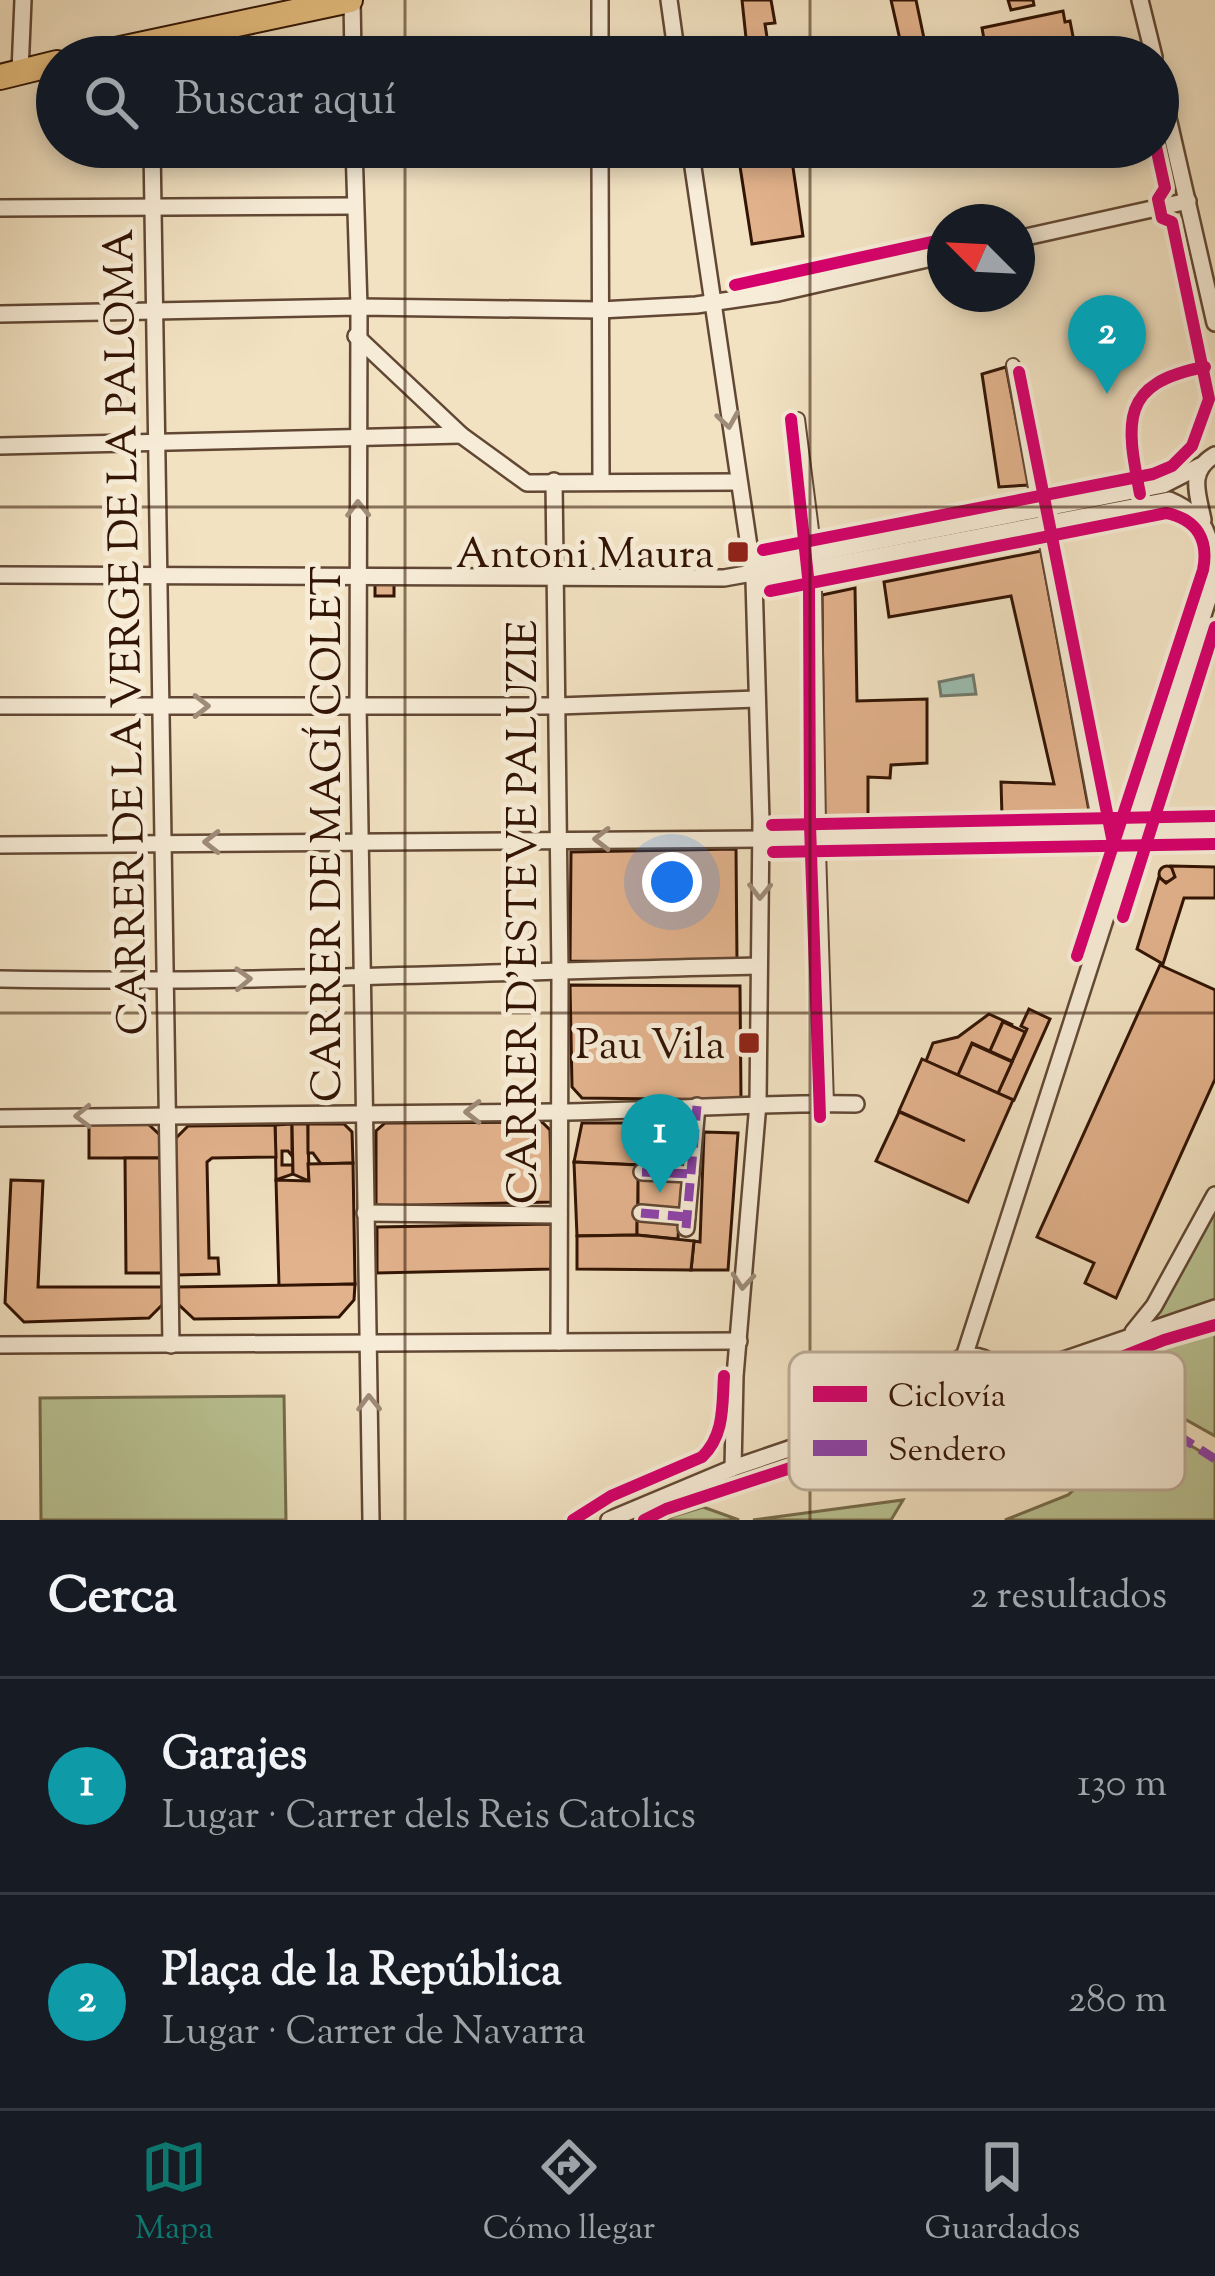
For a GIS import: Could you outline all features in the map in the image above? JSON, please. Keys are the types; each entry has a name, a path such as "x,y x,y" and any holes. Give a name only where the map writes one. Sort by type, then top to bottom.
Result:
{"main road":[{"path":"203,36 351,0"}],"street":[{"path":"10,74 23,0"},
{"path":"351,0 352,36"},
{"path":"600,0 600,36"},
{"path":"669,0 674,36"},
{"path":"1140,0 1149,36"},
{"path":"1179,163 1215,323"},
{"name":"CARRER DE LA VERGE DE LA PALOMA","path":"152,168 171,1345"},
{"name":"CARRER DE MAGÍ COLET","path":"354,168 370,1520"},
{"path":"600,168 601,480"},
{"path":"693,168 752,573 757,699 761,838 758,1103 733,1468"},
{"path":"1035,235 1188,201"},
{"path":"0,208 355,206"},
{"path":"0,314 359,307 600,310 710,304 927,259"},
{"path":"356,336 461,435 518,480 738,482"},
{"path":"1013,365 1100,830"},
{"path":"797,419 813,538"},
{"path":"1204,604 1212,550 1196,476 1215,434"},
{"path":"0,446 461,435"},
{"path":"1040,517 1163,485 1207,460"},
{"name":"CARRER D'ESTEVE PALUZIE","path":"554,481 559,1342"},
{"path":"0,575 724,578 1040,517 1169,500 1205,509"},
{"path":"961,1352 977,1316 1215,578"},
{"path":"815,592 818,824"},
{"path":"0,706 558,706 757,699"},
{"path":"0,845 1215,830"},
{"path":"819,850 827,1103"},
{"path":"0,979 166,982 759,966"},
{"path":"0,1118 856,1104"},
{"path":"641,1213 686,1222 697,1106"},
{"path":"641,1172 691,1174"},
{"path":"1126,1338 1143,1324 1215,1195"},
{"path":"365,1213 559,1214"},
{"path":"1086,1352 1215,1308"},
{"path":"977,1316 986,1352"},
{"path":"0,1345 739,1341"},
{"path":"609,1520 789,1449"}],"green space":[{"path":"1215,1195 1215,1436 1185,1419 1185,1352 1112,1352 1109,1345 1126,1338"},
{"path":"284,1396 286,1520 41,1520 40,1398"},
{"path":"1185,1442 1215,1460 1215,1520 1005,1520 1073,1490 1185,1490"},
{"path":"903,1500 891,1520 753,1520"},
{"path":"703,1507 739,1520 661,1520"}],"shaded area":[{"path":"973,675 976,694 941,696 939,682"}],"building":[{"path":"742,0 771,0 775,23 765,24 767,36 746,36"},
{"path":"891,0 916,0 924,36 899,36"},
{"path":"1008,0 1033,0 1034,5 1011,10"},
{"path":"1063,11 1073,36 983,36 982,28"},
{"path":"740,168 793,168 803,236 752,244"},
{"path":"1006,367 1029,485 999,487 982,374"},
{"path":"1041,551 1090,816 1002,817 1001,782 1054,784 1011,596 889,617 884,582"},
{"path":"375,582 394,582 394,596 375,596"},
{"path":"855,588 857,701 927,699 927,763 891,765 890,778 868,777 868,818 824,821 822,595"},
{"path":"736,849 737,962 570,961 571,852"},
{"path":"1167,866 1175,874 1167,882 1159,874"},
{"path":"1171,866 1215,867 1215,898 1184,898 1163,964 1137,949 1159,877 1166,883 1175,877"},
{"path":"1160,965 1215,990 1215,1079 1116,1298 1085,1283 1094,1263 1037,1237"},
{"path":"570,985 740,986 741,1100 582,1098 572,1087"},
{"path":"1029,1009 1050,1019 1014,1100 998,1093 1027,1029 1021,1026"},
{"path":"989,1014 1013,1025 1003,1021 990,1051 972,1043 958,1075 926,1061 933,1043 958,1037"},
{"path":"1003,1022 1025,1032 1012,1061 990,1051"},
{"path":"972,1044 1012,1062 998,1093 958,1075"},
{"path":"922,1059 1013,1100 968,1202 876,1161 899,1112 965,1141 899,1111"},
{"path":"542,1122 550,1130 552,1202 376,1206 376,1131 385,1123"},
{"path":"89,1123 147,1123 161,1136 161,1158 89,1158"},
{"path":"582,1123 685,1123 684,1167 574,1162"},
{"path":"292,1124 292,1156 282,1151 282,1165 293,1165 293,1174 276,1180 275,1125"},
{"path":"292,1124 308,1124 309,1181 293,1174"},
{"path":"308,1124 344,1124 352,1132 353,1163 321,1164 308,1153"},
{"path":"275,1125 276,1157 212,1158 207,1162 209,1258 218,1258 219,1274 176,1275 175,1139 188,1126"},
{"path":"704,1132 738,1133 728,1270 691,1270 694,1241 700,1242"},
{"path":"125,1158 160,1158 162,1273 126,1273"},
{"path":"574,1162 639,1165 637,1235 577,1236"},
{"path":"353,1163 355,1284 279,1286 276,1180 309,1181 308,1164"},
{"path":"638,1177 682,1180 680,1210 638,1206"},
{"path":"11,1180 43,1181 38,1287 167,1287 168,1299 149,1318 24,1322 5,1303"},
{"path":"637,1217 679,1220 678,1239 637,1235"},
{"path":"553,1224 551,1269 377,1273 377,1227"},
{"path":"577,1236 694,1241 691,1270 577,1269"},
{"path":"355,1284 354,1300 339,1317 194,1319 177,1303 177,1287"}],"marked path":[{"path":"686,1228 697,1106"},
{"path":"642,1172 691,1174"},
{"path":"641,1213 687,1217"},
{"path":"1185,1440 1215,1459"}],"cycle path":[{"path":"763,550 1153,474 1172,466 1192,446 1209,399 1172,222 1162,218 1158,199 1165,188 1161,168"},
{"path":"735,285 927,243"},
{"path":"1140,494 1132,446 1135,410 1157,383 1205,367"},
{"path":"1019,372 1113,843"},
{"path":"791,419 809,586 810,825 820,1117"},
{"path":"770,591 1166,513 1193,526 1202,540 1203,570 1077,956"},
{"path":"1123,917 1215,627"},
{"path":"772,825 1215,816"},
{"path":"773,852 1215,844"},
{"path":"1134,1352 1215,1325"},
{"path":"573,1520 611,1496 702,1457 719,1429 724,1376"},
{"path":"644,1520 789,1468"}],"place":[{"name":"Plaça de la República","path":"1107,394"},
{"name":"Antoni Maura","path":"738,552"},
{"name":"Pau Vila","path":"749,1043"},
{"name":"Garajes","path":"660,1193"}]}
